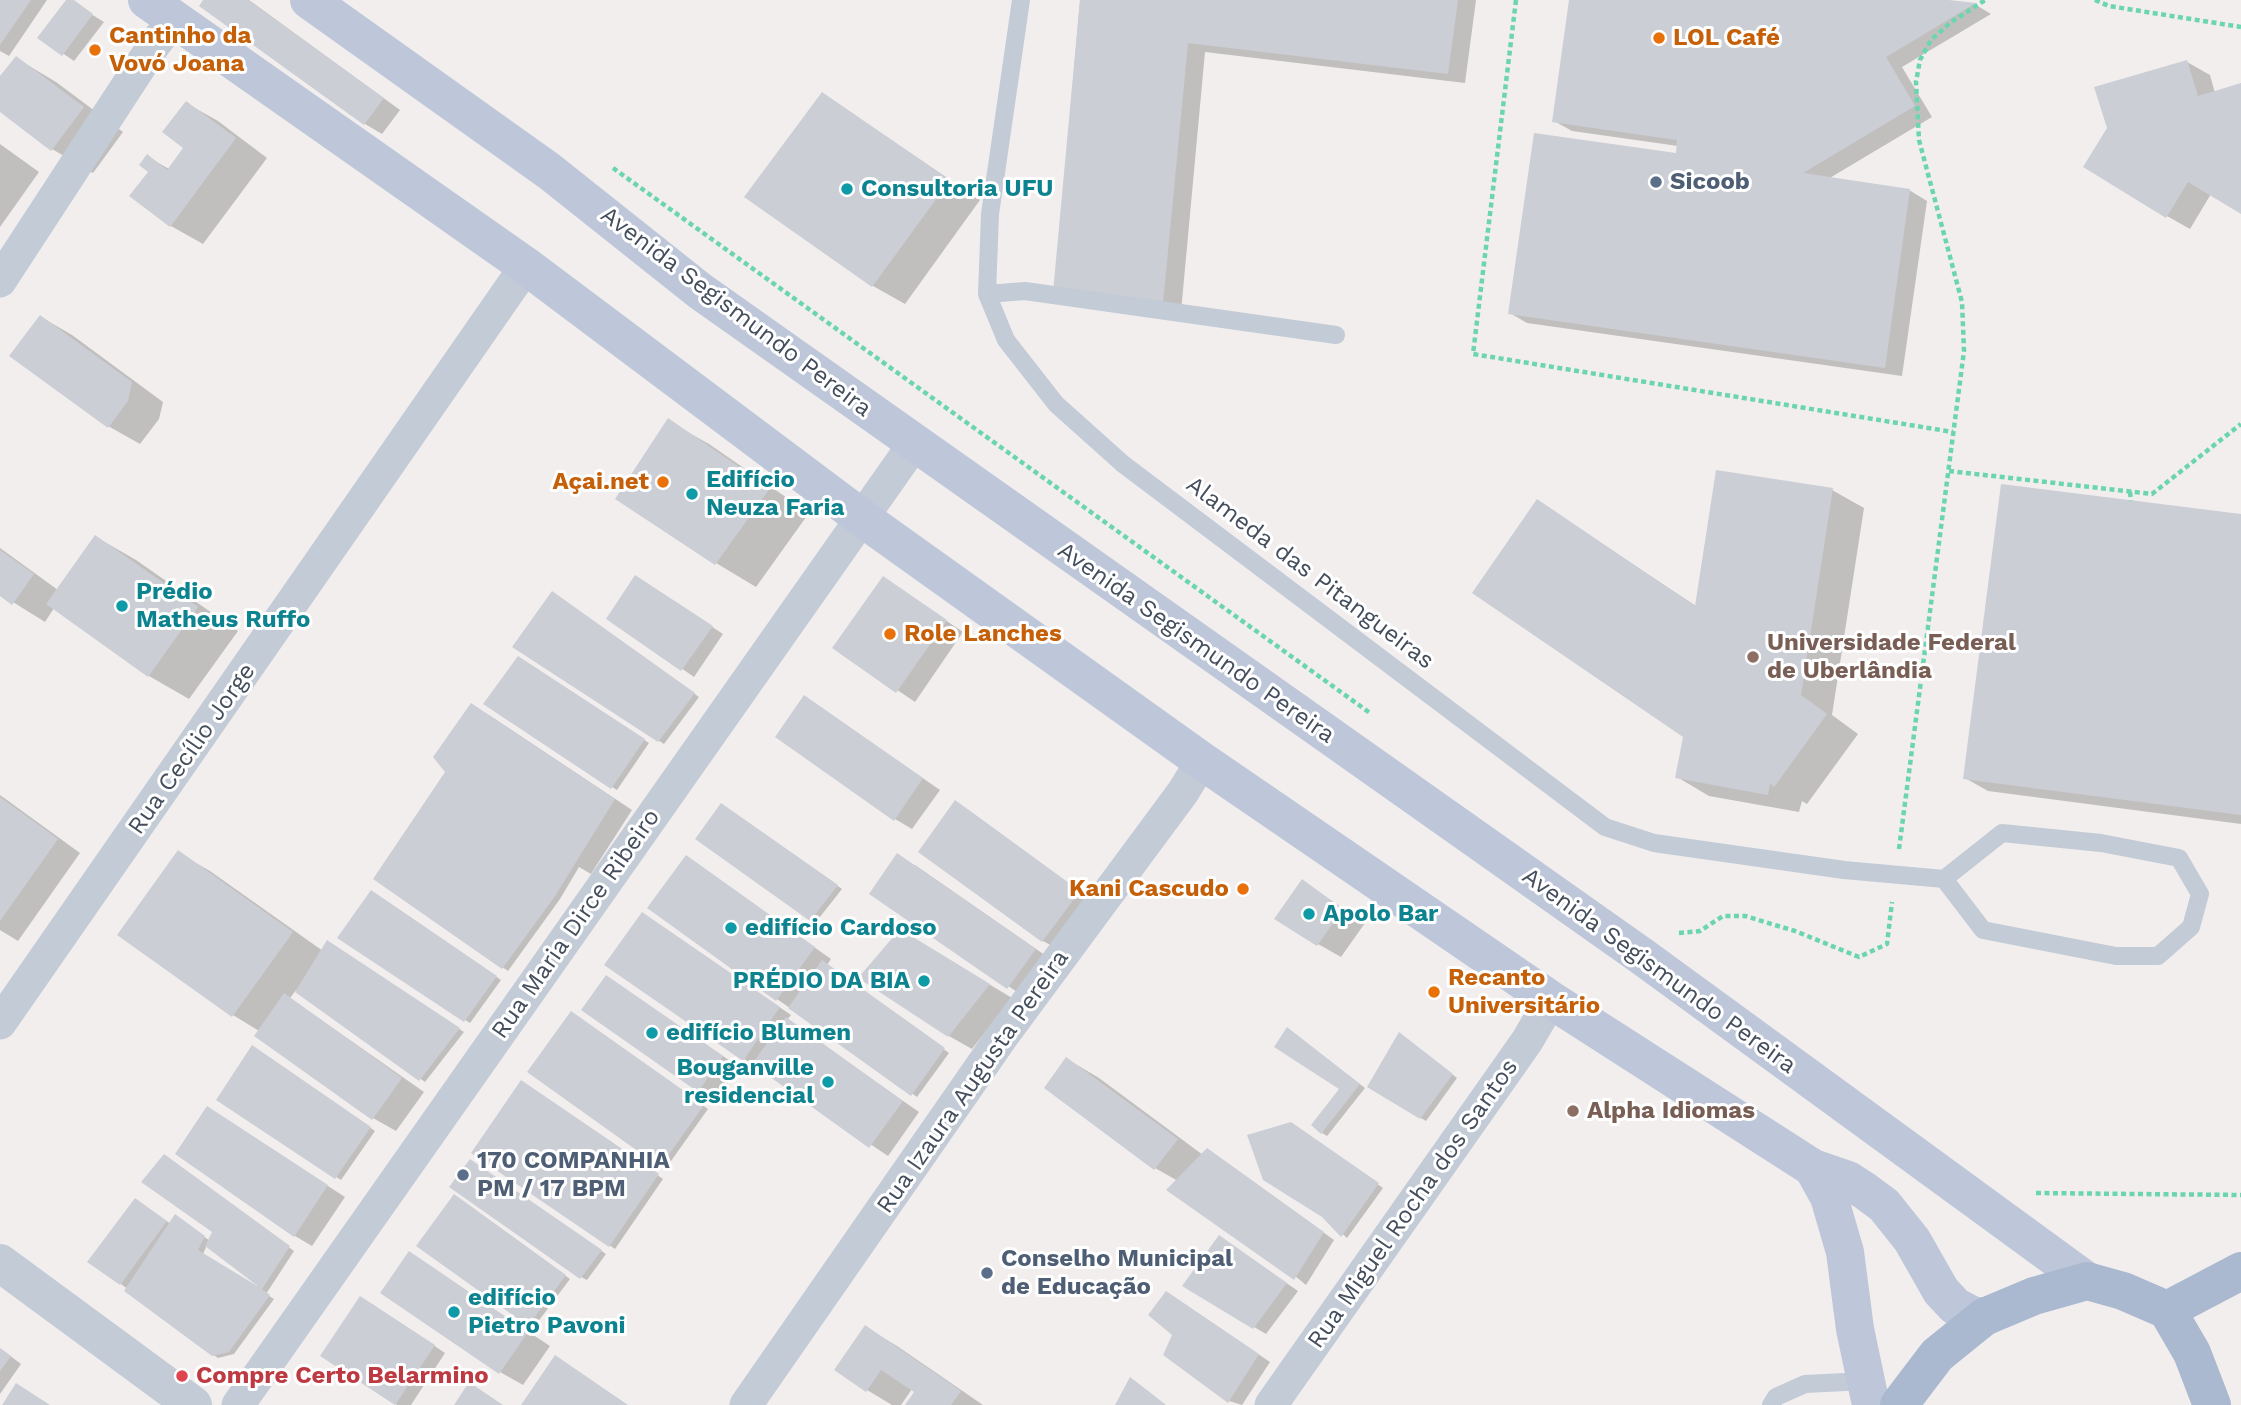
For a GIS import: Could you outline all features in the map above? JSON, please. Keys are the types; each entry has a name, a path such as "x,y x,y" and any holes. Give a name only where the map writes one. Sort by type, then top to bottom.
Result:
{"main road":[{"name":"Avenida Segismundo Pereira","path":"309,0 549,171 700,291 1643,957 2087,1281"},
{"path":"160,10 526,266 862,518 1202,761 1551,1000 1813,1168 1848,1180 1884,1205 1912,1240 1941,1291 1955,1306 1972,1315 1984,1317"},
{"path":"1813,1168 1829,1197 1845,1252 1868,1393"},
{"path":"2167,1310 2241,1271"},
{"path":"1899,1405 1937,1355 1984,1317 2034,1296 2087,1281 2123,1291 2167,1310 2192,1353 2212,1405"}],"street":[{"path":"0,281 154,45 160,10"},
{"name":"Rua Cecílio Jorge","path":"0,1023 526,266"},
{"name":"Rua Maria Dirce Ribeiro","path":"238,1405 914,444"},
{"name":"Rua Izaura Augusta Pereira","path":"746,1405 1001,1038 1183,792 1202,761"},
{"name":"Rua Miguel Rocha dos Santos","path":"1270,1405 1527,1041 1551,1000"},
{"path":"0,1263 193,1405"}],"lane":[{"name":"Alameda das Pitangueiras","path":"1021,0 990,214 987,294 1006,340 1056,404 1102,446 1605,827 1654,843 1844,870 1944,879"},
{"path":"987,294 1026,291 1336,335"},
{"path":"2002,833 2101,843 2179,858 2200,894 2191,927 2158,956 2116,956 1983,930 1944,879 2002,833"},
{"path":"1771,1405 1776,1397 1805,1384 1868,1393"}],"path":[{"path":"1516,0 1473,354 1953,432"},
{"path":"1682,940 1671,932 1688,934 1723,916 1745,916 1796,931 1859,957 1886,944 1964,351 1962,302 1919,140 1916,82 1920,60 1931,40 1950,23 1985,0"},
{"path":"2095,0 2109,6 2241,27"},
{"path":"603,161 1376,717"},
{"path":"1949,471 2152,494 2241,424"},
{"path":"2130,492 2131,501"},
{"path":"2027,1187 2038,1195 2241,1195"}],"building":[{"path":"0,0 31,0 0,45"},
{"path":"66,0 74,0 93,14 62,56 37,38"},
{"path":"203,0 248,0 384,98 364,125 199,6"},
{"path":"1080,0 1458,0 1448,74 1188,43 1163,303 1053,292"},
{"path":"1569,0 1949,0 1976,3 1886,57 1915,106 1803,173 1910,189 1885,368 1508,314 1534,133 1676,153 1677,140 1552,122"},
{"path":"16,56 84,107 51,151 0,112 0,76"},
{"path":"2187,60 2198,96 2241,83 2241,214 2188,182 2166,218 2083,167 2107,128 2094,87"},
{"name":"Consultoria UFU","path":"822,92 950,180 872,287 744,197"},
{"path":"186,101 236,138 170,227 129,196 148,172 139,165 147,154 167,170 183,148 162,132"},
{"path":"40,315 132,382 128,401 108,428 9,356"},
{"name":"Edifício Neuza Faria","path":"668,418 770,488 715,565 615,499"},
{"path":"1716,470 1833,488 1801,695 1827,714 1774,787 1770,783 1768,795 1675,778 1683,737 1472,593 1537,499 1695,606"},
{"path":"2001,484 2241,514 2241,815 1963,779"},
{"name":"Prédio Matheus Ruffo","path":"95,535 198,607 148,677 46,604"},
{"path":"0,550 34,574 12,605 0,596"},
{"path":"635,575 713,626 681,671 606,619"},
{"name":"Role Lanches","path":"883,576 947,620 896,693 832,648"},
{"path":"552,591 695,693 658,742 512,647"},
{"path":"518,656 645,739 611,789 483,704"},
{"path":"804,695 923,778 894,821 775,737"},
{"path":"471,703 615,799 555,896 502,969 373,879 445,772 433,757"},
{"path":"0,797 58,839 0,921"},
{"path":"955,800 1080,891 1042,942 918,852"},
{"path":"721,803 838,885 810,921 695,839"},
{"path":"178,850 293,932 232,1017 117,935"},
{"path":"897,853 1036,949 1007,989 869,894"},
{"name":"edifício Cardoso","path":"686,855 815,947 776,1001 647,908"},
{"name":"Apolo Bar","path":"1302,879 1343,909 1317,946 1274,919"},
{"path":"371,890 497,976 464,1022 337,938"},
{"path":"642,912 780,1007 743,1061 604,965"},
{"name":"PRÉDIO DA BIA","path":"900,929 990,984 948,1037 858,978"},
{"path":"327,940 460,1028 419,1081 295,992"},
{"path":"822,960 945,1048 911,1096 788,1008"},
{"name":"edifício Blumen","path":"606,975 723,1056 698,1092 581,1010"},
{"path":"284,993 402,1078 372,1120 254,1036"},
{"path":"571,1011 704,1105 660,1167 527,1072"},
{"name":"Bouganville residencial","path":"786,1017 903,1101 869,1148 752,1064"},
{"path":"1287,1027 1360,1084 1321,1134 1311,1125 1339,1089 1274,1047"},
{"path":"1399,1032 1453,1074 1420,1119 1367,1087"},
{"path":"252,1045 371,1127 335,1179 216,1100"},
{"path":"1066,1057 1178,1139 1154,1170 1044,1088"},
{"path":"521,1080 659,1174 609,1247 471,1153"},
{"path":"207,1106 328,1185 294,1237 175,1154"},
{"path":"1291,1122 1379,1183 1341,1237 1322,1217 1263,1180 1247,1135"},
{"path":"1207,1148 1324,1232 1294,1280 1166,1190"},
{"path":"164,1154 290,1246 262,1289 270,1295 229,1352 212,1356 124,1291 175,1214 205,1236 198,1250 259,1287 205,1246 212,1232 141,1182"},
{"path":"470,1159 602,1250 580,1279 449,1187"},
{"path":"454,1194 566,1275 528,1326 416,1246"},
{"path":"135,1198 167,1221 120,1285 87,1262"},
{"path":"1219,1235 1287,1283 1253,1329 1182,1286"},
{"name":"edifício Pietro Pavoni","path":"409,1251 528,1332 499,1374 380,1293"},
{"path":"1166,1291 1259,1354 1228,1403 1163,1355 1172,1335 1148,1315"},
{"path":"360,1296 435,1345 395,1405 320,1356"},
{"path":"865,1325 961,1391 951,1405 905,1405 914,1392 881,1370 866,1392 834,1370"},
{"path":"0,1348 11,1356 0,1371"},
{"path":"555,1355 628,1405 521,1405"},
{"path":"1130,1377 1147,1390 1166,1405 1115,1405"},
{"path":"469,1382 503,1405 454,1405"},
{"path":"16,1383 50,1405 2,1405"}],"place":[{"name":"LOL Café","path":"1659,38"},
{"name":"Cantinho da Vovó Joana","path":"95,50"},
{"name":"Sicoob","path":"1656,182"},
{"name":"Consultoria UFU","path":"847,189"},
{"name":"Açai.net","path":"663,482"},
{"name":"Edifício Neuza Faria","path":"692,494"},
{"name":"Prédio Matheus Ruffo","path":"122,606"},
{"name":"Role Lanches","path":"890,634"},
{"name":"Universidade Federal de Uberlândia","path":"1753,657"},
{"name":"Kani Cascudo","path":"1243,889"},
{"name":"Apolo Bar","path":"1309,914"},
{"name":"edifício Cardoso","path":"731,928"},
{"name":"PRÉDIO DA BIA","path":"924,981"},
{"name":"Recanto Universitário","path":"1434,992"},
{"name":"edifício Blumen","path":"652,1033"},
{"name":"Bouganville residencial","path":"828,1082"},
{"name":"Alpha Idiomas","path":"1573,1111"},
{"name":"170 COMPANHIA PM / 17 BPM","path":"463,1175"},
{"name":"Conselho Municipal de Educação","path":"987,1273"},
{"name":"edifício Pietro Pavoni","path":"454,1312"},
{"name":"Compre Certo Belarmino","path":"182,1376"}]}
